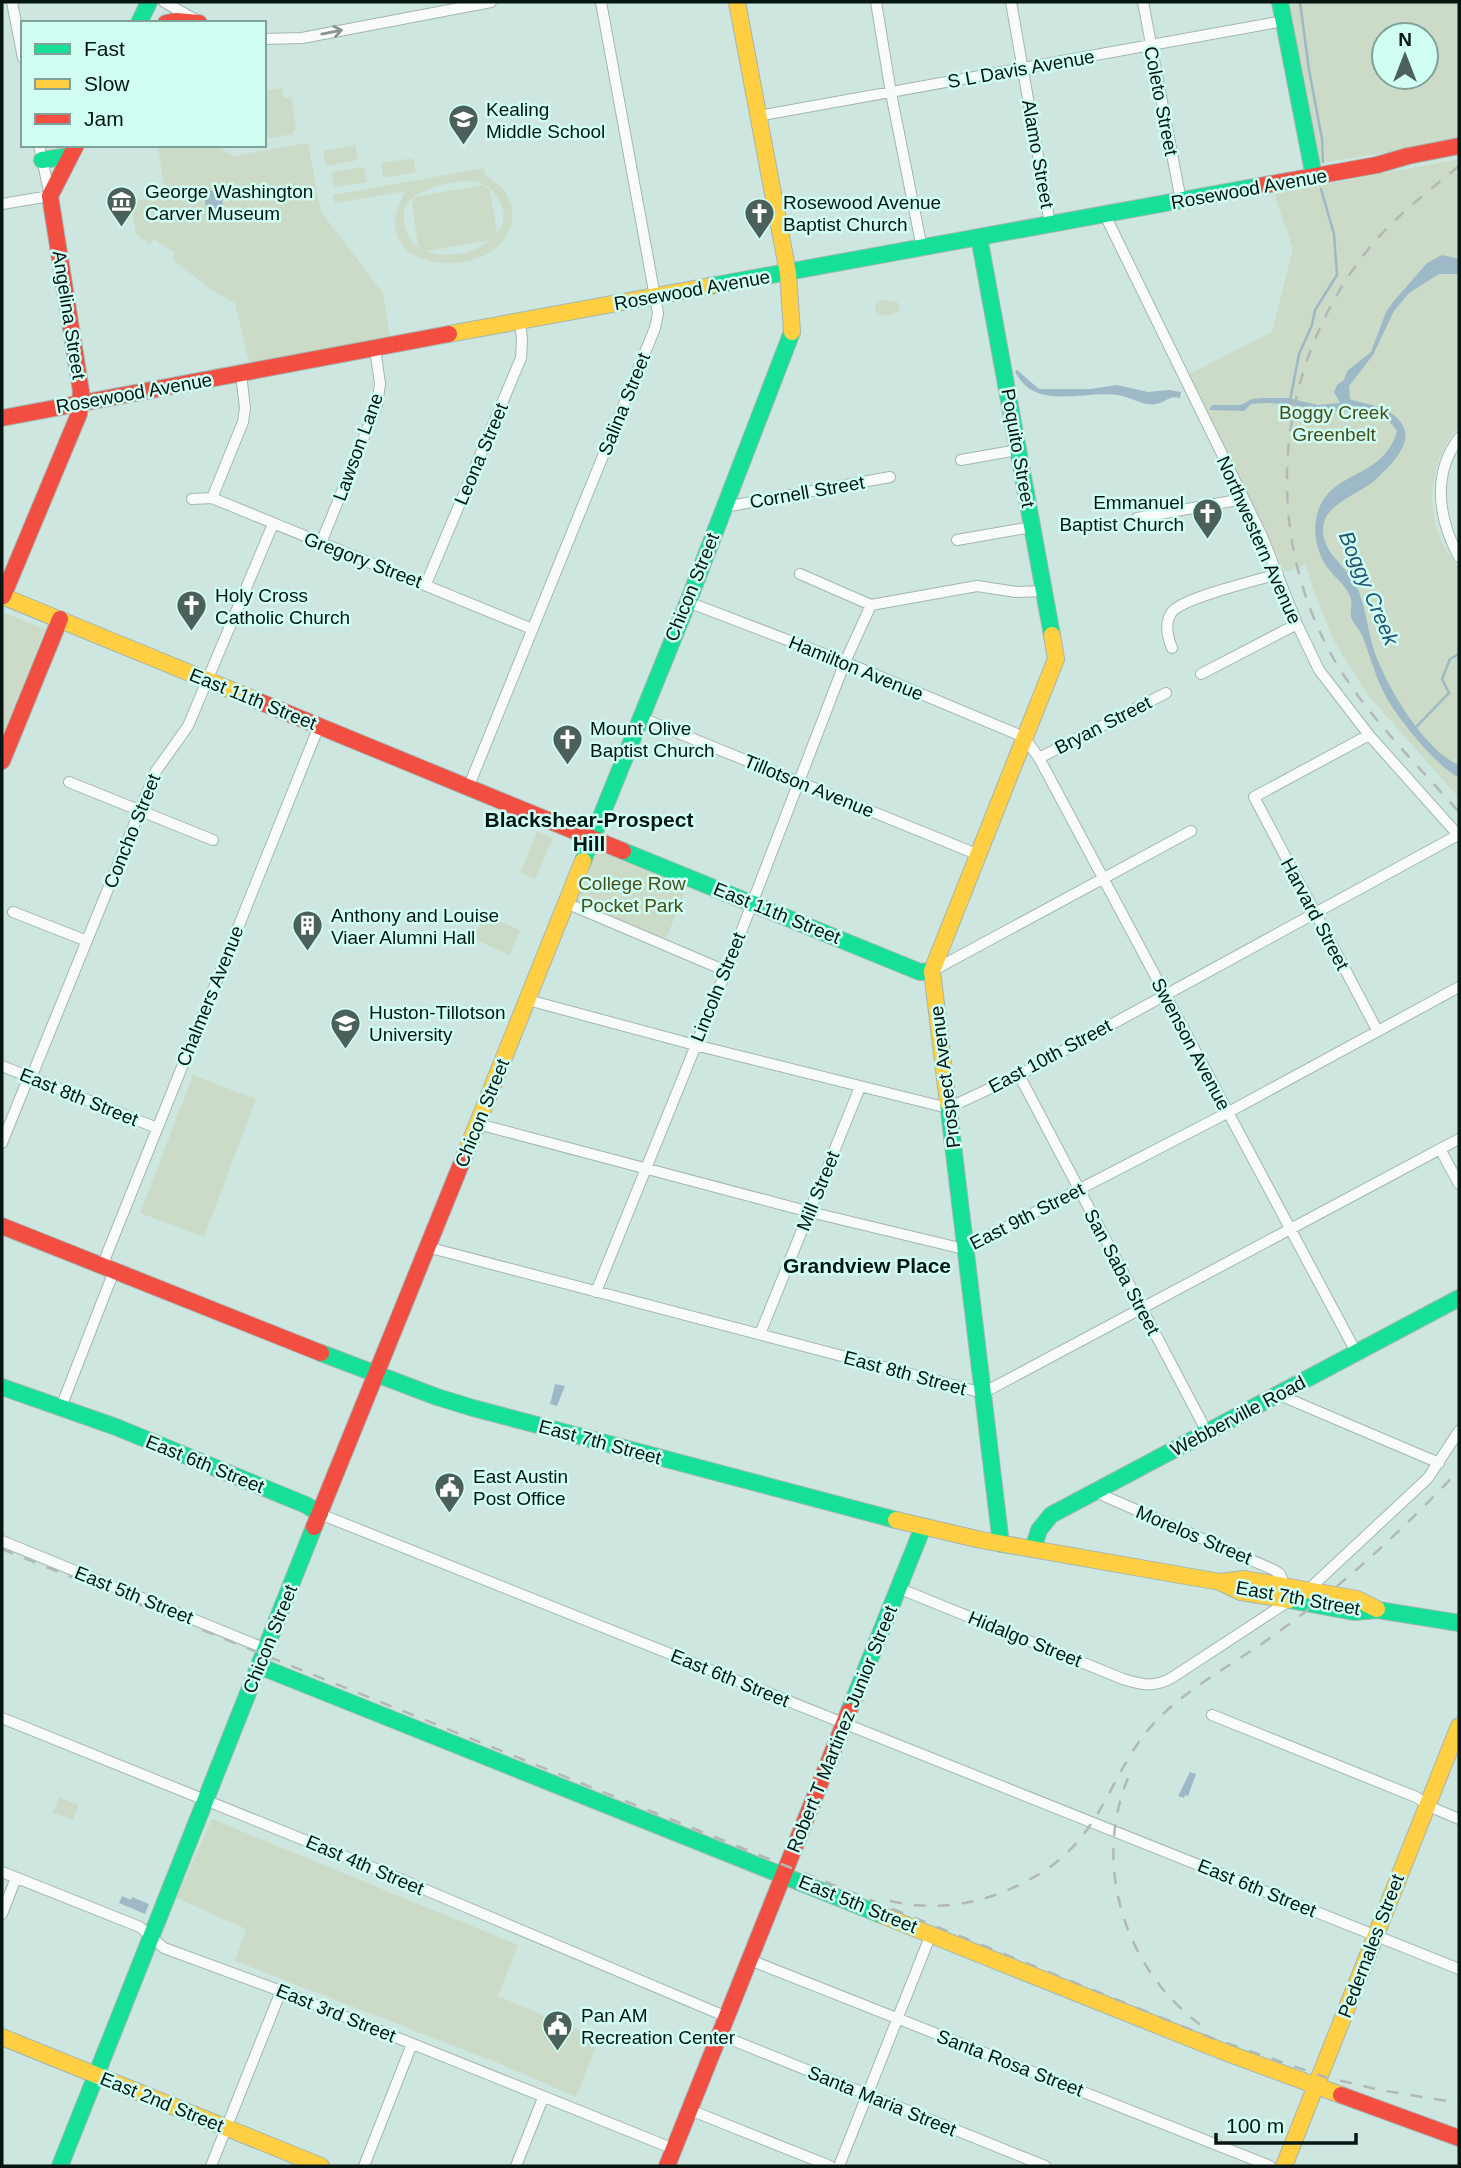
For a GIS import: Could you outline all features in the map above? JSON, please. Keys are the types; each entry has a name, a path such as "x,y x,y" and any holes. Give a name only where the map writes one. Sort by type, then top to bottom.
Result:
{"street":[{"path":"12,2 21,48"},
{"path":"140,21 149,2"},
{"path":"164,2 197,21"},
{"path":"266,39 302,38 465,4 491,2"},
{"name":"Salina Street","path":"468,788 658,313 601,2"},
{"name":"Chicon Street","path":"60,2166 375,1374 688,602 793,329 788,273 737,2"},
{"path":"876,2 922,248"},
{"name":"Alamo Street","path":"1010,2 1050,225"},
{"name":"Coleto Street","path":"1143,2 1181,201"},
{"path":"1280,2 1314,177"},
{"name":"S L Davis Avenue","path":"758,116 1284,21"},
{"name":"Rosewood Avenue","path":"2,418 1314,177 1459,146"},
{"path":"41,152 73,150"},
{"path":"2,204 50,196 73,150"},
{"name":"Angelina Street","path":"3,596 79,414 81,391 41,152"},
{"name":"Rosewood Avenue","path":"1382,164 1410,164 1459,155"},
{"name":"Northwestern Avenue","path":"1105,215 1243,499 1319,670 1368,736 1459,836"},
{"name":"Poquito Street","path":"979,237 1056,659"},
{"name":"Leona Street","path":"426,584 521,358 523,340 520,321"},
{"name":"Lawson Lane","path":"321,543 377,405 380,384 375,348"},
{"path":"212,498 243,422 246,408 241,374"},
{"path":"1459,438 1445,467 1440,489 1441,510 1447,535 1459,557"},
{"path":"961,460 1018,450"},
{"name":"Cornell Street","path":"724,507 890,477"},
{"name":"Gregory Street","path":"192,499 212,498 532,629"},
{"path":"1137,519 1243,499"},
{"name":"Concho Street","path":"2,1143 156,771 188,726 273,524"},
{"path":"957,540 1032,527"},
{"path":"800,574 871,604 977,586 1016,593 1044,591"},
{"path":"1172,648 1166,629 1168,617 1180,604 1278,574"},
{"name":"East 11th Street","path":"3,596 920,972 932,971"},
{"name":"Hamilton Avenue","path":"688,602 845,662 1024,737"},
{"name":"Lincoln Street","path":"596,1292 726,971 845,662 871,604"},
{"path":"2,761 60,619"},
{"path":"1201,674 1297,624"},
{"name":"Prospect Avenue","path":"1001,1544 932,971 1056,659"},
{"name":"Bryan Street","path":"1039,758 1166,693"},
{"name":"Tillotson Avenue","path":"639,718 979,855"},
{"name":"Chalmers Avenue","path":"61,1407 157,1128 319,726"},
{"name":"Harvard Street","path":"1368,736 1254,797 1377,1030"},
{"name":"Swenson Avenue","path":"1024,737 1039,758 1356,1352"},
{"path":"69,782 214,840"},
{"path":"932,971 1191,831"},
{"name":"East 10th Street","path":"948,1108 1019,1075 1459,836"},
{"path":"566,903 726,971"},
{"path":"13,912 87,941"},
{"name":"East 9th Street","path":"478,1124 810,1212 964,1249 1227,1113 1459,987"},
{"path":"528,1000 948,1108"},
{"name":"East 8th Street","path":"2,1066 157,1128"},
{"name":"San Saba Street","path":"1019,1075 1207,1432"},
{"name":"Mill Street","path":"760,1334 860,1087"},
{"name":"East 8th Street","path":"427,1247 983,1393 1459,1139"},
{"path":"1440,1149 1459,1184"},
{"name":"East 7th Street","path":"2,1226 375,1374 474,1408 981,1540 1220,1582 1241,1592 1287,1594 1354,1612 1378,1610 1459,1623"},
{"name":"Webberville Road","path":"1033,1549 1037,1532 1051,1515 1459,1298"},
{"name":"East 6th Street","path":"2,1387 40,1403 61,1407 295,1500 320,1514 1459,1969"},
{"path":"1277,1394 1439,1463"},
{"path":"1308,1590 1428,1478 1459,1431"},
{"name":"Morelos Street","path":"1095,1493 1274,1570 1280,1574 1287,1594"},
{"path":"981,1540 996,1517"},
{"name":"Robert T Martinez Junior Street","path":"667,2166 923,1527"},
{"name":"East 5th Street","path":"2,1541 266,1649"},
{"name":"Hidalgo Street","path":"898,1588 1131,1682 1153,1685 1163,1684 1287,1594"},
{"name":"East 7th Street","path":"1287,1594 1308,1590 1357,1599 1378,1610"},
{"name":"East 5th Street","path":"259,1666 1316,2087 1459,2138"},
{"path":"1212,1715 1416,1797 1427,1805 1459,1819"},
{"name":"East 4th Street","path":"2,1718 376,1869 727,2017"},
{"name":"Pedernales Street","path":"1284,2166 1459,1726"},
{"name":"East 3rd Street","path":"2,1872 140,1927 164,1948 281,1991 674,2149"},
{"path":"2,1914 16,1878"},
{"path":"839,2166 931,1934"},
{"name":"Santa Rosa Street","path":"750,1961 1270,2166"},
{"path":"211,2166 281,1991"},
{"name":"Santa Maria Street","path":"720,2035 1045,2166"},
{"name":"East 2nd Street","path":"2,2037 321,2166"},
{"path":"364,2166 412,2044"},
{"path":"516,2166 543,2098"},
{"path":"690,2110 830,2166"}],"green space":[{"path":"1289,2 1459,2 1459,141 1319,163"},
{"path":"282,88 284,98 291,97 296,129 292,134 268,139 266,91"},
{"path":"308,143 321,212 383,293 390,337 249,363 235,303 212,290 172,259 175,253 154,239 150,245 136,234 133,212 138,200 165,195 158,147 222,147 233,156"},
{"path":"355,145 358,160 326,166 323,151"},
{"path":"413,158 416,172 383,178 381,163"},
{"name":"Boggy Creek Greenbelt","path":"1459,159 1459,426 1447,442 1439,460 1432,497 1439,535 1459,568 1459,798 1367,694 1334,641 1306,565 1285,572 1188,375 1272,332 1293,249 1274,194"},
{"path":"364,167 367,182 334,187 331,172"},
{"path":"484,168 485,175 507,195 512,213 506,237 489,253 466,262 440,263 417,256 400,242 395,220 406,191 335,203 333,195","holes":["466,181 484,185 492,190 503,212 501,227 490,240 474,249 455,254 436,254 419,248 408,235 404,221 404,210 409,201 427,189"]},
{"path":"483,185 490,190 497,231 491,240 426,251 418,246 412,202 415,197"},
{"path":"880,300 897,302 899,311 887,316 881,315 875,311 876,303"},
{"path":"2,612 45,629 2,736"},
{"path":"537,831 553,838 535,879 520,873"},
{"name":"College Row Pocket Park","path":"598,848 688,884 666,939 576,903"},
{"path":"484,915 520,930 510,955 474,939"},
{"path":"193,1075 256,1099 204,1237 140,1213"},
{"path":"59,1797 79,1805 73,1820 53,1813"},
{"path":"212,1819 518,1945 498,1996 599,2038 576,2097 498,2063 235,1961 246,1929 176,1898"}],"water":[{"path":"220,189 225,214 208,217 203,192"},
{"path":"1442,255 1459,259 1459,274 1439,274 1409,293 1394,311 1373,355 1349,386 1350,399 1382,408 1398,419 1404,427 1403,446 1391,464 1374,481 1334,507 1324,522 1323,531 1327,547 1352,578 1359,592 1373,647 1386,679 1419,731 1446,757 1459,765 1459,777 1429,753 1390,704 1362,635 1351,617 1350,596 1323,561 1316,540 1316,518 1325,497 1335,487 1381,458 1390,447 1397,431 1384,417 1374,414 1329,411 1286,404 1251,404 1244,411 1209,410 1212,405 1241,405 1252,399 1263,398 1288,398 1318,405 1340,403 1334,392 1337,385 1344,380 1347,371 1371,352 1386,312 1427,263"},
{"path":"1015,371 1039,389 1090,389 1117,385 1148,392 1181,392 1180,398 1150,404 1118,395 1047,395 1023,384"},
{"path":"555,1384 565,1386 557,1406 550,1404"},
{"path":"1190,1772 1196,1774 1188,1796 1178,1796"},
{"path":"122,1896 149,1904 145,1914 119,1903"}],"waterway":[{"path":"1300,2 1322,139 1323,162"},
{"path":"1290,401 1299,354 1312,325 1315,310 1337,275 1334,234 1321,189"},
{"path":"1416,727 1449,693 1442,679 1450,659 1459,654"}],"railway":[{"path":"1459,166 1387,228 1366,252 1336,297 1312,346 1297,397 1288,449 1288,502 1295,555 1309,606 1332,656 1375,718 1459,812"},
{"path":"890,1901 932,1906 972,1902 1011,1889 1047,1869 1067,1853 1083,1835 1129,1757 1157,1720 1198,1686 1273,1636 1323,1598 1393,1536 1459,1470"},
{"path":"2,1549 1212,2038 1325,2077 1380,2090 1459,2103"},
{"path":"1128,1778 1117,1812 1113,1847 1123,1916 1137,1949 1155,1979 1178,2005 1205,2028"}],"traffic: fast":[{"path":"140,21 149,2"},
{"path":"1280,2 1314,177"},
{"path":"42,160 70,156"},
{"path":"710,286 1259,186"},
{"path":"979,237 1052,635"},
{"path":"583,861 688,602 792,332"},
{"path":"623,851 920,972 932,971"},
{"path":"948,1103 1001,1544"},
{"path":"1033,1549 1039,1530 1051,1515 1459,1298"},
{"path":"321,1353 473,1408 896,1520"},
{"path":"2,1387 116,1427 306,1505 320,1514"},
{"path":"60,2166 314,1527"},
{"path":"849,1711 923,1527"},
{"path":"1289,1600 1354,1612 1378,1610 1459,1623"},
{"path":"259,1666 884,1916"}],"traffic: slow":[{"path":"737,2 788,273 792,332"},
{"path":"449,334 710,286"},
{"path":"2,596 258,701"},
{"path":"948,1103 932,971 1056,659 1052,635"},
{"path":"466,1152 583,861"},
{"path":"896,1520 981,1540 1220,1582 1241,1592 1289,1600"},
{"path":"1220,1582 1244,1579 1357,1599 1377,1609"},
{"path":"1284,2166 1459,1726"},
{"path":"884,1916 1222,2051 1341,2095"},
{"path":"2,2037 321,2166"}],"traffic: jam":[{"path":"1259,186 1377,165 1459,146"},
{"path":"3,596 79,414 81,391 50,196 75,147"},
{"path":"2,418 449,334"},
{"path":"2,761 60,619"},
{"path":"258,701 623,851"},
{"path":"314,1527 466,1152"},
{"path":"2,1226 321,1353"},
{"path":"667,2166 849,1711"},
{"path":"1341,2095 1459,2138"}],"place":[{"name":"Kealing Middle School","path":"463,147"},
{"name":"George Washington Carver Museum","path":"122,229"},
{"name":"Rosewood Avenue Baptist Church","path":"760,240"},
{"name":"Emmanuel Baptist Church","path":"1207,540"},
{"name":"Holy Cross Catholic Church","path":"192,633"},
{"name":"Mount Olive Baptist Church","path":"567,766"},
{"name":"Anthony and Louise Viaer Alumni Hall","path":"308,953"},
{"name":"Huston-Tillotson University","path":"346,1050"},
{"name":"East Austin Post Office","path":"450,1514"},
{"name":"Pan AM Recreation Center","path":"558,2053"}],"district":[{"name":"Blackshear-Prospect Hill","path":"589,831"},
{"name":"Grandview Place","path":"867,1265"}],"water label":[{"name":"Boggy Creek","path":"1369,588"}]}
